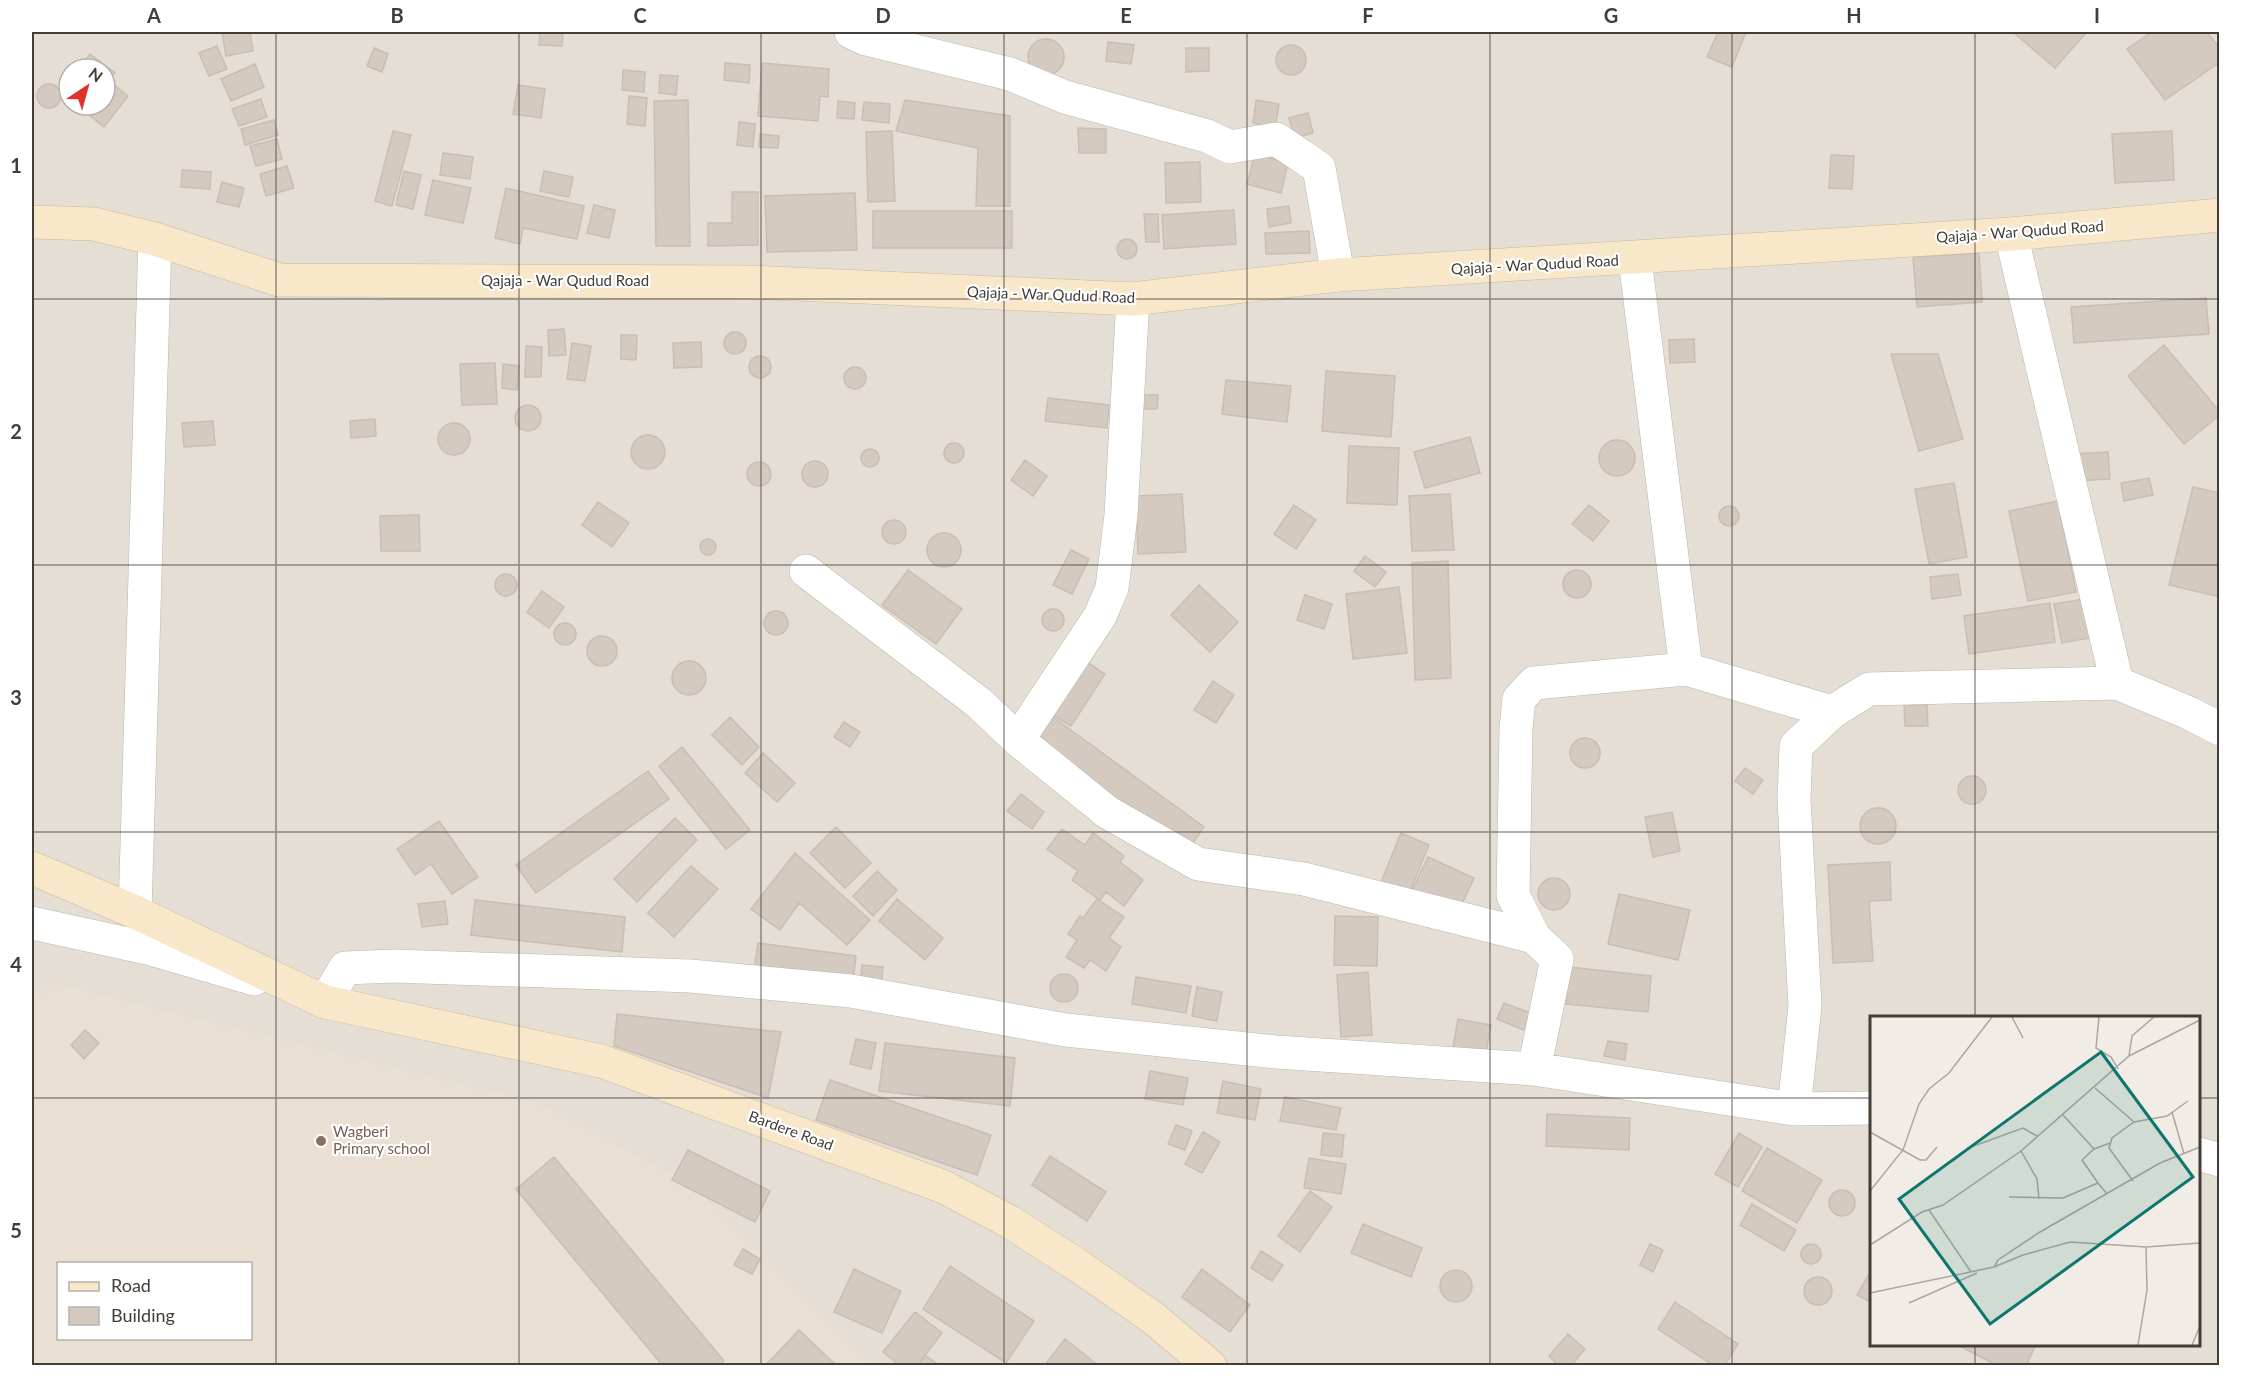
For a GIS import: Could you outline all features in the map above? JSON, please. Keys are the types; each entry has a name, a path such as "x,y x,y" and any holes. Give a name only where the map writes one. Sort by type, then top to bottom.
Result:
{"street":[{"path":"851,32 866,39 1010,74 1065,98 1207,136 1230,147 1276,139 1319,168 1338,275"},
{"name":"Qajaja - War Qudud Road","path":"32,222 94,224 155,239 279,280 749,282 1133,299 1338,275 1635,259 2011,234 2220,215"},
{"path":"2011,234 2117,683"},
{"path":"135,912 155,239"},
{"path":"1635,259 1686,669"},
{"path":"1018,740 1100,616 1112,588 1121,515 1133,299"},
{"path":"806,571 979,703 1018,740 1107,812 1198,864 1304,879 1534,937"},
{"path":"1534,1069 1557,959 1534,937 1513,895 1516,728 1520,699 1534,683 1547,680 1686,669 1832,712"},
{"path":"1794,1109 1805,1006 1794,799 1796,746 1832,712 1869,688 2117,683 2189,712 2220,729"},
{"name":"Bardere Road","path":"32,868 135,912 319,999 601,1061 944,1187 1010,1222 1077,1265 1152,1317 1210,1365"},
{"path":"32,923 151,949 319,999 345,968 394,966 690,976 851,991 1078,1031 1276,1052 1534,1069 1794,1109 1870,1108"},
{"path":"2200,1154 2220,1160"}],"shaded area":[{"path":"32,32 2219,32 2219,1365 32,1365"},
{"name":"Wagberi Primary school","path":"51,982 534,1102 687,1181 873,1365 32,1366 32,1005"}],"building":[{"path":"222,32 250,32 253,51 226,56"},
{"path":"540,32 563,32 562,46 539,45"},
{"path":"1718,32 1746,32 1732,67 1707,57"},
{"path":"2013,32 2087,32 2055,68"},
{"path":"2152,32 2207,32 2220,49 2220,62 2165,100 2127,49"},
{"path":"1046,39 1059,44 1064,57 1059,70 1046,75 1033,70 1028,57 1033,44"},
{"path":"1108,42 1134,45 1131,64 1106,61"},
{"path":"1291,45 1302,49 1306,60 1302,71 1291,75 1280,71 1276,60 1280,49"},
{"path":"217,46 227,69 209,76 199,53"},
{"path":"374,48 388,54 382,72 367,66"},
{"path":"1186,48 1209,48 1209,71 1186,72"},
{"path":"725,63 750,65 749,83 724,80"},
{"path":"762,63 829,69 828,97 820,96 818,121 758,116"},
{"path":"255,64 264,87 231,101 221,79"},
{"path":"623,70 645,72 644,92 622,90"},
{"path":"660,75 678,76 676,95 659,93"},
{"path":"44,85 54,85 57,88 57,104 54,107 44,107 38,101 38,91"},
{"path":"518,85 545,89 541,118 513,114"},
{"path":"117,87 128,96 117,110"},
{"path":"629,96 647,98 645,126 627,124"},
{"path":"261,99 267,117 239,126 232,109"},
{"path":"688,100 690,246 656,246 654,101"},
{"path":"905,100 1010,116 1010,206 976,206 978,148 896,131"},
{"path":"1256,100 1279,104 1275,128 1253,123"},
{"path":"838,101 855,103 854,119 837,118"},
{"path":"864,102 890,104 889,123 862,120"},
{"path":"1308,113 1313,133 1295,138 1289,118"},
{"path":"92,117 112,117 104,127"},
{"path":"274,120 278,135 245,145 241,129"},
{"path":"739,122 755,124 753,147 737,145"},
{"path":"1078,128 1106,129 1106,153 1079,153"},
{"path":"393,131 411,135 392,206 375,201"},
{"path":"892,131 895,201 868,202 866,132"},
{"path":"2172,131 2174,180 2115,183 2112,134"},
{"path":"760,134 779,136 778,148 759,147"},
{"path":"277,139 282,159 256,166 250,146"},
{"path":"443,153 473,157 470,179 440,175"},
{"path":"1255,154 1288,163 1281,193 1247,184"},
{"path":"1831,155 1854,156 1852,189 1829,188"},
{"path":"1200,162 1201,202 1166,203 1165,163"},
{"path":"287,166 294,188 266,196 260,174"},
{"path":"182,170 211,172 210,189 181,187"},
{"path":"404,171 421,175 413,209 396,205"},
{"path":"544,171 573,177 569,197 540,191"},
{"path":"433,180 471,188 463,223 425,215"},
{"path":"222,182 244,188 239,207 217,202"},
{"path":"506,188 584,206 577,239 523,228 520,244 495,238"},
{"path":"732,192 758,192 758,245 708,246 708,223 732,223"},
{"path":"855,193 857,250 767,252 765,196"},
{"path":"594,205 615,210 609,238 587,233"},
{"path":"1289,206 1291,223 1269,227 1267,209"},
{"path":"1234,210 1236,244 1164,249 1162,215"},
{"path":"873,211 1012,211 1012,248 873,248"},
{"path":"1144,214 1158,214 1159,242 1146,242"},
{"path":"1309,231 1310,253 1266,254 1265,233"},
{"path":"1123,239 1131,239 1137,245 1137,253 1131,259 1123,259 1117,253 1117,245"},
{"path":"1979,253 1982,302 1917,307 1913,257"},
{"path":"2206,298 2209,334 2074,343 2071,307"},
{"path":"564,329 566,355 549,356 548,330"},
{"path":"735,332 743,335 746,343 743,351 735,354 727,351 724,343 727,335"},
{"path":"621,335 637,335 636,360 621,359"},
{"path":"1694,339 1695,362 1670,363 1669,340"},
{"path":"701,342 702,367 674,368 673,343"},
{"path":"572,343 591,346 585,381 567,379"},
{"path":"2164,345 2220,412 2220,415 2184,444 2128,376"},
{"path":"526,346 542,347 541,377 525,377"},
{"path":"1891,354 1938,354 1963,439 1919,451"},
{"path":"760,356 770,363 771,367 764,377 760,378 750,371 749,367 756,357"},
{"path":"495,363 497,404 462,405 460,364"},
{"path":"503,364 519,366 517,390 502,388"},
{"path":"851,367 859,367 866,374 866,382 859,389 851,389 844,382 844,374"},
{"path":"1326,371 1395,376 1391,437 1322,431"},
{"path":"1226,380 1291,386 1287,422 1222,414"},
{"path":"1138,395 1158,395 1157,409 1138,409"},
{"path":"1048,398 1109,405 1107,428 1045,421"},
{"path":"528,405 537,409 541,418 537,427 528,431 519,427 515,418 519,409"},
{"path":"375,419 376,436 351,438 350,421"},
{"path":"213,421 215,445 184,447 182,423"},
{"path":"454,423 465,428 470,439 465,450 454,455 443,450 438,439 443,428"},
{"path":"648,435 660,440 665,452 660,464 648,469 636,464 631,452 636,440"},
{"path":"1470,437 1480,473 1425,488 1414,452"},
{"path":"1617,440 1630,445 1635,458 1630,471 1617,476 1604,471 1599,458 1604,445"},
{"path":"954,443 961,446 964,453 961,460 954,463 947,460 944,453 947,446"},
{"path":"1349,446 1399,448 1397,505 1347,503"},
{"path":"870,449 876,452 879,458 876,464 870,467 864,464 861,458 864,452"},
{"path":"2108,452 2110,479 2074,481 2072,454"},
{"path":"1025,460 1047,476 1033,496 1011,480"},
{"path":"815,461 824,465 828,474 824,483 815,487 806,483 802,474 806,465"},
{"path":"759,462 764,463 770,469 770,479 764,485 759,486 754,485 748,479 747,474 748,469 754,463"},
{"path":"2149,478 2153,495 2124,501 2121,483"},
{"path":"1954,483 1967,557 1929,564 1915,489"},
{"path":"2193,487 2220,493 2220,597 2169,585"},
{"path":"1182,494 1186,552 1138,554 1136,496"},
{"path":"1450,494 1454,550 1412,551 1409,496"},
{"path":"2058,501 2076,592 2028,601 2009,511"},
{"path":"598,502 629,523 612,547 582,525"},
{"path":"1294,505 1316,520 1296,549 1274,534"},
{"path":"1589,505 1609,521 1593,541 1572,524"},
{"path":"1729,506 1736,509 1739,516 1736,523 1729,526 1722,523 1719,516 1722,509"},
{"path":"419,515 420,551 381,551 380,516"},
{"path":"894,520 903,523 906,532 903,541 894,544 885,541 882,532 885,523"},
{"path":"944,533 956,538 961,550 956,562 944,567 932,562 927,550 932,538"},
{"path":"708,539 714,541 716,547 714,553 708,555 702,553 700,547 702,541"},
{"path":"1071,550 1089,559 1072,594 1053,585"},
{"path":"1365,556 1386,572 1375,587 1354,571"},
{"path":"1448,561 1451,678 1415,680 1412,563"},
{"path":"908,570 962,609 936,644 882,605"},
{"path":"1577,570 1587,574 1591,584 1587,594 1577,598 1567,594 1563,584 1567,574"},
{"path":"502,574 510,574 517,581 517,589 510,596 502,596 495,589 495,581"},
{"path":"1958,574 1961,595 1932,599 1930,577"},
{"path":"1199,585 1238,622 1210,652 1171,615"},
{"path":"1399,587 1407,653 1353,659 1346,594"},
{"path":"542,591 564,607 549,628 527,612"},
{"path":"1305,595 1332,604 1324,629 1297,620"},
{"path":"2083,599 2090,638 2062,643 2054,604"},
{"path":"2050,603 2055,642 1969,654 1964,616"},
{"path":"1053,609 1061,612 1064,620 1061,628 1053,631 1045,628 1042,620 1045,612"},
{"path":"776,611 785,614 788,623 785,632 776,635 767,632 764,623 767,614"},
{"path":"565,623 573,626 576,634 573,642 565,645 557,642 554,634 557,626"},
{"path":"602,636 613,640 617,651 613,662 602,666 591,662 587,651 591,640"},
{"path":"1082,659 1105,674 1071,726 1048,712"},
{"path":"689,661 701,666 706,678 701,690 689,695 677,690 672,678 677,666"},
{"path":"1213,681 1234,695 1216,723 1194,710"},
{"path":"1904,705 1927,705 1928,726 1905,726"},
{"path":"730,717 759,747 742,765 712,735"},
{"path":"1053,717 1204,827 1187,851 1036,741"},
{"path":"844,722 860,732 850,747 834,737"},
{"path":"1585,738 1596,742 1600,753 1596,764 1585,768 1574,764 1570,753 1574,742"},
{"path":"682,747 750,830 726,849 659,766"},
{"path":"763,753 795,783 777,802 745,773"},
{"path":"1745,768 1763,780 1753,794 1735,781"},
{"path":"648,771 669,799 536,893 516,865"},
{"path":"1972,776 1982,780 1986,790 1982,800 1972,804 1962,800 1958,790 1962,780"},
{"path":"1021,794 1044,812 1032,829 1007,811"},
{"path":"1878,808 1891,813 1896,826 1891,839 1878,844 1865,839 1860,826 1865,813"},
{"path":"1672,812 1680,851 1653,857 1645,817"},
{"path":"675,818 697,840 637,902 614,879"},
{"path":"439,821 478,877 452,894 431,864 415,875 397,849"},
{"path":"836,827 871,863 845,888 810,853"},
{"path":"1062,829 1085,845 1093,833 1124,856 1120,862 1143,880 1124,906 1106,892 1100,900 1072,880 1078,871 1047,849"},
{"path":"1401,833 1429,845 1407,899 1379,887"},
{"path":"795,853 870,920 847,945 799,903 780,930 751,909"},
{"path":"1428,857 1474,878 1457,915 1411,893"},
{"path":"1890,862 1891,900 1869,901 1873,961 1833,963 1828,865"},
{"path":"691,866 718,889 674,937 648,913"},
{"path":"877,871 897,890 873,916 853,896"},
{"path":"1554,878 1565,883 1570,894 1565,905 1554,910 1543,905 1538,894 1543,883"},
{"path":"1619,894 1690,910 1678,960 1608,944"},
{"path":"897,899 943,938 925,960 879,921"},
{"path":"1097,899 1124,917 1109,938 1121,947 1106,971 1090,960 1084,968 1066,957 1077,940 1068,934 1080,916 1083,918"},
{"path":"475,900 625,917 622,952 471,935"},
{"path":"445,901 448,924 422,927 418,904"},
{"path":"1335,916 1378,917 1377,966 1334,965"},
{"path":"758,943 856,956 852,989 753,976"},
{"path":"862,965 883,967 881,988 860,985"},
{"path":"1569,967 1651,976 1648,1012 1566,1004"},
{"path":"1368,972 1372,1035 1341,1037 1337,975"},
{"path":"1064,974 1074,978 1078,988 1074,998 1064,1002 1054,998 1050,988 1054,978"},
{"path":"1136,977 1191,986 1186,1013 1132,1004"},
{"path":"1197,987 1222,992 1217,1021 1192,1016"},
{"path":"1504,1003 1533,1014 1526,1031 1497,1019"},
{"path":"617,1014 781,1032 768,1098 614,1046"},
{"path":"1458,1019 1491,1025 1486,1052 1453,1047"},
{"path":"85,1030 99,1043 84,1059 71,1045"},
{"path":"856,1039 876,1043 871,1069 850,1064"},
{"path":"1608,1041 1627,1044 1625,1060 1604,1056"},
{"path":"885,1043 1015,1058 1010,1106 879,1091"},
{"path":"1150,1071 1188,1078 1183,1105 1145,1099"},
{"path":"830,1080 991,1135 977,1175 816,1120"},
{"path":"1223,1081 1261,1089 1255,1120 1217,1113"},
{"path":"1285,1097 1341,1108 1336,1130 1280,1121"},
{"path":"1547,1114 1630,1118 1629,1150 1546,1146"},
{"path":"1176,1125 1192,1131 1185,1150 1168,1144"},
{"path":"1203,1132 1220,1142 1202,1173 1185,1164"},
{"path":"1323,1133 1344,1135 1342,1157 1321,1155"},
{"path":"1739,1133 1762,1147 1738,1187 1715,1174"},
{"path":"1767,1148 1822,1180 1797,1223 1742,1191"},
{"path":"688,1150 770,1191 755,1222 672,1180"},
{"path":"1050,1156 1106,1192 1087,1221 1032,1185"},
{"path":"554,1157 724,1361 718,1366 663,1366 516,1189"},
{"path":"1309,1158 1346,1164 1341,1194 1304,1188"},
{"path":"1842,1190 1851,1194 1855,1203 1851,1212 1842,1216 1833,1212 1829,1203 1833,1194"},
{"path":"1310,1191 1332,1207 1300,1252 1278,1236"},
{"path":"1752,1204 1796,1230 1784,1251 1740,1225"},
{"path":"1363,1224 1422,1248 1411,1277 1351,1253"},
{"path":"1650,1244 1663,1250 1653,1272 1640,1265"},
{"path":"1807,1244 1815,1244 1821,1250 1821,1258 1815,1264 1807,1264 1801,1258 1801,1250"},
{"path":"743,1249 760,1259 752,1274 734,1265"},
{"path":"1261,1251 1283,1265 1272,1281 1251,1268"},
{"path":"950,1266 1034,1321 1006,1363 923,1309"},
{"path":"854,1269 901,1291 882,1333 834,1312"},
{"path":"1202,1269 1250,1305 1230,1332 1182,1297"},
{"path":"1456,1270 1468,1274 1472,1286 1468,1298 1456,1302 1444,1298 1440,1286 1444,1274"},
{"path":"1870,1272 1870,1302 1857,1295"},
{"path":"1818,1277 1828,1281 1832,1291 1828,1301 1818,1305 1808,1301 1804,1291 1808,1281"},
{"path":"1675,1302 1738,1344 1724,1366 1714,1366 1658,1329"},
{"path":"915,1312 942,1333 917,1366 900,1366 883,1352"},
{"path":"799,1330 837,1366 765,1366"},
{"path":"1568,1334 1585,1349 1571,1366 1559,1366 1549,1356"},
{"path":"1065,1339 1099,1366 1044,1366"},
{"path":"1960,1346 2035,1346 2026,1366 1998,1366"},
{"path":"925,1355 940,1366 918,1366"}],"place":[{"name":"Wagberi Primary school","path":"321,1141"}]}
